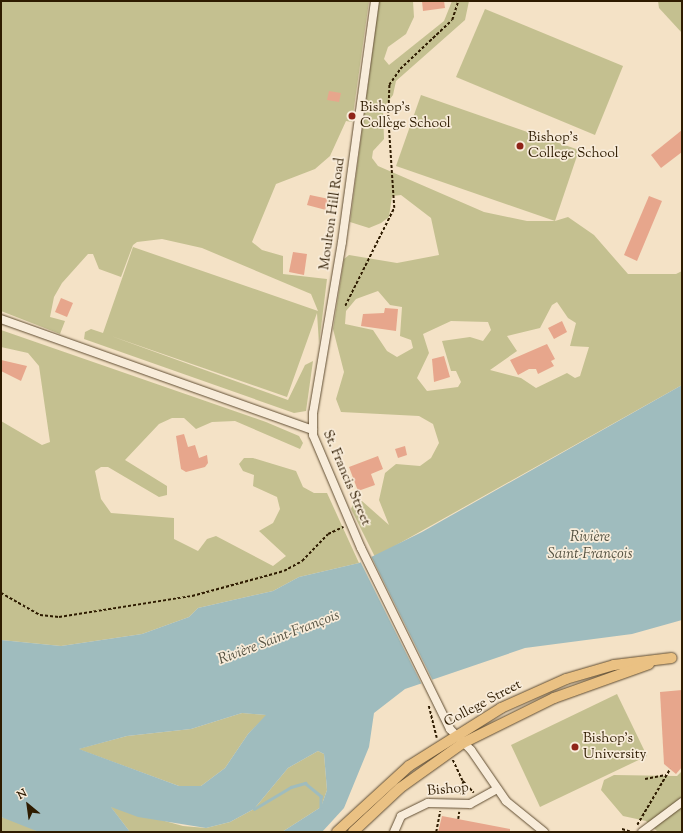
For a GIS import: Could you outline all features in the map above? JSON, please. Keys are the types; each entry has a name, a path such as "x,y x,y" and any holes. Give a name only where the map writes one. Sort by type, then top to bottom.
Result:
{"main road":[{"name":"College Street","path":"337,832 394,778 454,734 501,708 566,680 635,660 677,658"},
{"name":"College Street","path":"353,832 412,778 463,743 577,689 677,658"}],"street":[{"name":"Moulton Hill Road","path":"313,430 375,1"},
{"name":"St. Francis Street","path":"1,319 313,430 325,468 361,548 432,692 454,734 463,743 497,789"},
{"name":"Bishop","path":"394,832 401,816 428,802 470,804 497,789"},
{"path":"497,789 515,810 544,832"},
{"path":"642,832 682,802"}],"path":[{"path":"345,306 394,208 388,118 389,85 400,69 452,20 458,1"},
{"path":"1,593 40,615 59,617 192,596 284,572 302,561 328,534 347,526"},
{"path":"429,703 436,726 434,734"},
{"path":"453,760 467,786 475,794 482,792"},
{"path":"622,829 632,832 670,769"},
{"path":"645,779 667,775"},
{"path":"458,819 459,812"}],"shaded area":[{"path":"1,1 369,1 352,122 346,121 330,156 315,169 276,184 252,242 262,250 283,256 283,274 327,279 319,344 317,313 287,397 111,336 288,400 305,365 313,361 306,411 294,413 84,339 85,332 91,329 103,333 133,247 318,311 311,294 202,248 162,239 137,242 133,245 121,277 99,269 93,254 88,254 62,283 54,297 50,317 65,321 60,334 1,311"},
{"path":"379,1 413,1 414,17 406,34 388,47 384,59 389,65 444,21 452,1 469,1 465,20 396,81 393,95 383,108 384,139 373,151 372,158 378,166 484,212 527,221 555,221 568,217 594,235 628,274 676,274 682,271 682,385 375,557 351,509 353,504 362,501 389,525 379,500 385,473 396,464 420,466 431,458 439,443 433,424 419,416 341,412 336,399 344,372 333,329 344,259 349,255 397,263 439,255 431,218 401,195 392,196 389,217 381,223 369,228 350,222","holes":["378,291 390,305 402,307 400,336 411,340 413,348 397,357 387,351 373,330 345,324 346,311 356,299","557,302 568,318 576,323 570,346 589,347 580,376 575,378 567,373 536,388 521,378 490,370 517,351 507,336 540,328 552,305","451,321 488,322 491,330 483,341 470,337 442,341 451,371 456,371 461,382 458,387 427,391 417,378 429,353 423,334"]},
{"path":"658,1 682,1 682,33 659,8"},
{"path":"485,9 623,66 595,135 456,77"},
{"path":"421,95 579,150 555,221 396,166"},
{"path":"1,330 266,422 299,436 303,443 300,449 235,421 212,422 196,429 184,418 172,418 159,424 125,460 167,486 167,495 159,497 108,467 101,467 95,471 101,499 111,513 174,518 174,539 198,551 207,539 216,536 273,566 286,556 259,531 273,523 280,509 277,497 253,486 254,475 243,471 239,464 244,458 253,458 296,471 303,487 314,493 327,493 359,563 299,577 273,591 198,608 189,617 142,634 61,646 1,640 1,421 42,445 50,442 39,366 28,353 1,347"},
{"path":"617,694 647,756 540,807 511,745"},
{"path":"242,713 267,715 248,734 225,768 201,786 179,786 78,749 127,736 191,729"},
{"path":"318,751 324,754 327,790 321,807 282,832 130,832 110,806 183,826 206,828 230,822 254,809 288,768"},
{"path":"682,771 682,832 658,832 646,821 623,816 601,790 604,780 614,775 677,776"},
{"path":"1,817 20,822 39,832 1,832"}],"water":[{"name":"Rivière Saint-François","path":"682,385 682,620 632,634 525,648 405,689 374,713 369,747 344,808 322,832 282,832 321,807 327,790 324,754 318,751 288,768 254,809 230,822 206,828 138,817 111,807 130,832 39,832 1,817 1,640 61,646 142,634 189,617 198,608 273,591 299,577 359,563 422,532","holes":["242,713 266,715 248,734 225,768 201,786 179,786 79,749 127,736 191,729"]}],"pier":[{"path":"371,556 433,681 422,685 360,561"}],"building":[{"path":"422,1 444,1 445,8 423,11"},
{"path":"329,91 341,93 339,102 327,100"},
{"path":"682,130 682,152 661,168 651,155"},
{"path":"310,195 329,199 326,210 307,205"},
{"path":"649,196 662,201 637,261 624,255"},
{"path":"293,252 307,254 304,275 289,272"},
{"path":"61,298 73,303 67,317 55,312"},
{"path":"385,308 398,309 396,331 361,326 363,314 384,313"},
{"path":"562,321 567,332 554,339 548,328"},
{"path":"547,344 555,359 551,361 554,366 538,374 536,369 529,369 518,375 510,360"},
{"path":"444,356 450,377 434,382 432,359"},
{"path":"1,360 27,366 21,381 1,371"},
{"path":"184,434 188,447 195,445 199,458 207,455 208,463 205,467 186,472 181,469 176,436"},
{"path":"405,446 407,455 398,458 395,449"},
{"path":"378,456 383,469 371,474 375,485 358,491 349,467"},
{"path":"682,690 682,767 676,774 664,764 660,692"},
{"path":"442,816 510,829 510,832 438,832"}],"waterway":[{"path":"254,809 291,787 305,783 321,796 321,807"}],"place":[{"name":"Bishop's Collège School","path":"352,116"},
{"name":"Bishop's College School","path":"520,146"},
{"name":"Bishop's University","path":"575,747"}]}
